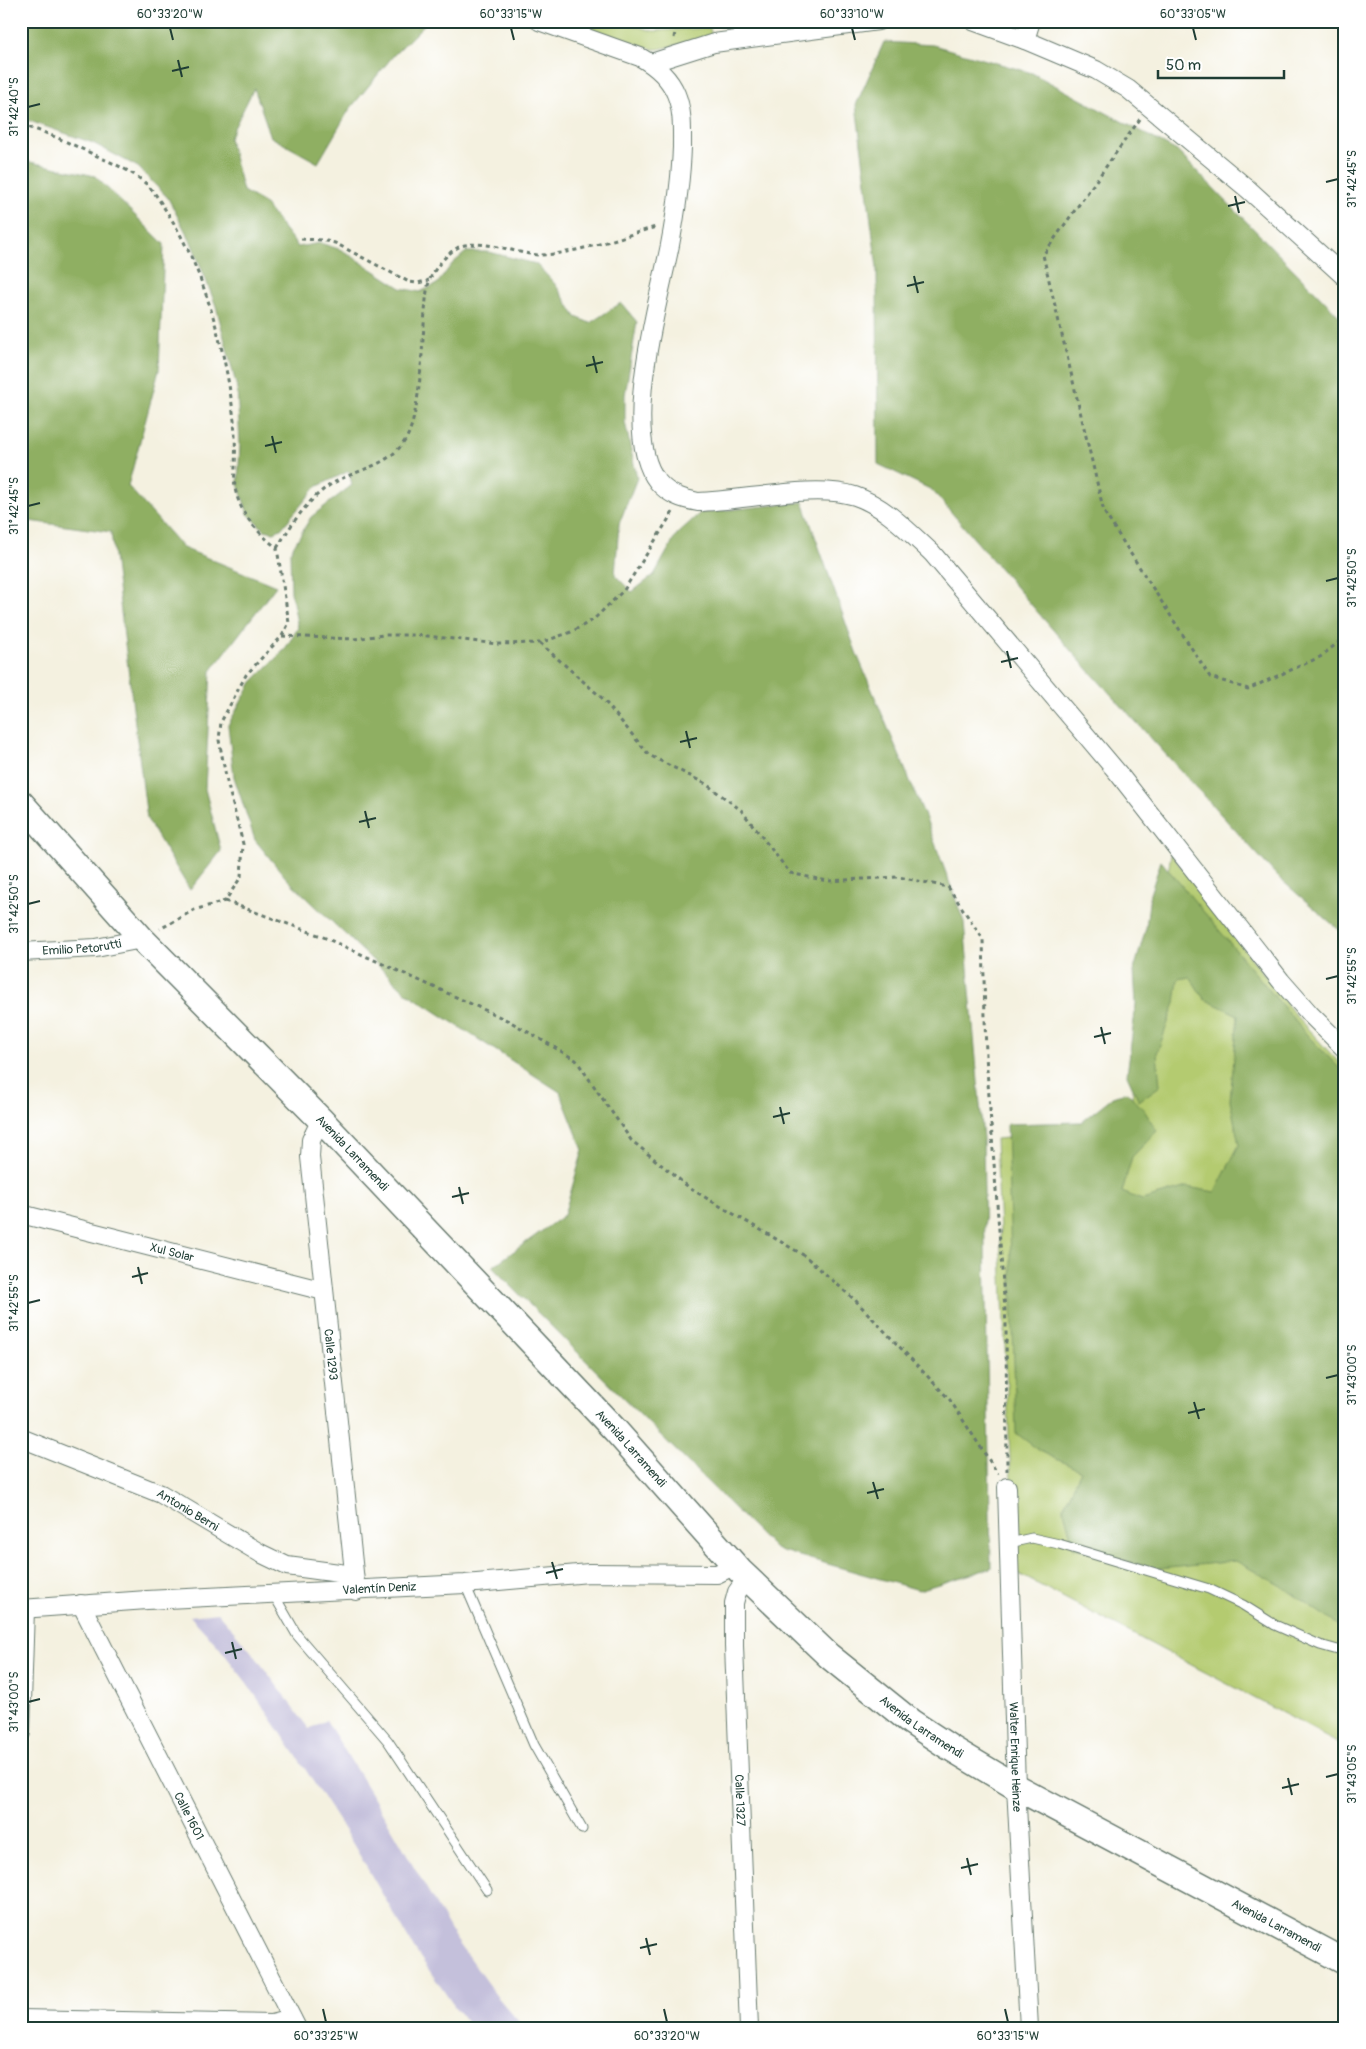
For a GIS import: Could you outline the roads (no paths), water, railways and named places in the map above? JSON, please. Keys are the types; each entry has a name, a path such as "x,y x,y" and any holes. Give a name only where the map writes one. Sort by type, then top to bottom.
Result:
{"main road":[{"name":"Avenida Larramendi","path":"21,803 142,939 321,1120 615,1430 741,1571 829,1656 911,1722 1016,1787 1345,1962"}],"street":[{"path":"539,21 640,57 651,63 669,81 680,107 682,124 681,170 674,222 644,379 641,426 643,443 652,470 663,486 682,499 698,502 715,502 818,491 839,493 855,496 868,502 905,528 932,553 1118,773 1281,981 1345,1049"},
{"path":"651,63 714,43 843,23 878,21"},
{"path":"972,21 1025,40 1096,70 1128,89 1249,190 1345,277"},
{"path":"1025,40 1030,21"},
{"name":"Emilio Petorutti","path":"21,952 96,948 142,939"},
{"name":"Calle 1293","path":"321,1120 312,1140 310,1157 355,1583"},
{"name":"Xul Solar","path":"21,1214 324,1291"},
{"name":"Antonio Berni","path":"21,1438 161,1494 260,1553 287,1566 355,1583"},
{"name":"Walter Enrique Heinze","path":"1007,1487 1016,1787 1029,2028"},
{"name":"Valentín Deniz","path":"23,1609 81,1604 274,1594 355,1583 465,1584 589,1573 717,1574 741,1571"},
{"name":"Calle 1327","path":"741,1571 734,1603 734,1646 748,2028"},
{"name":"Calle 1601","path":"81,1604 294,2023"},
{"path":"21,1733 23,1609"},
{"path":"21,2018 294,2023"}],"lane":[{"path":"1009,1543 1032,1538 1050,1542 1209,1589 1243,1605 1275,1625 1320,1645 1345,1652"},
{"path":"465,1584 534,1745 582,1829"},
{"path":"274,1594 298,1635 388,1741 487,1890"}]}
